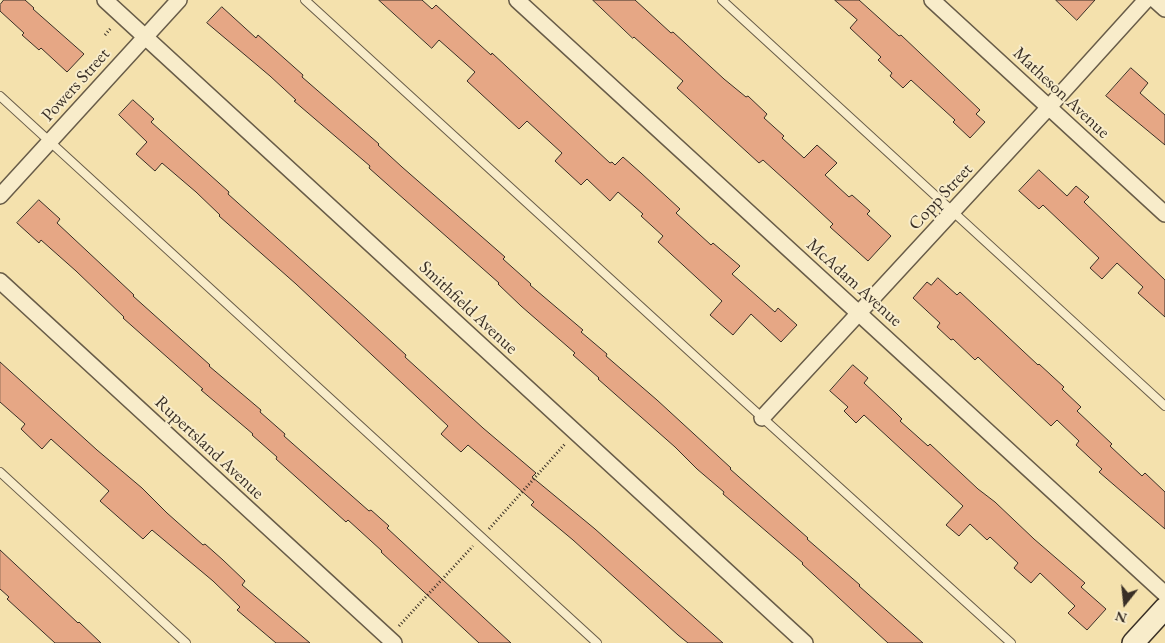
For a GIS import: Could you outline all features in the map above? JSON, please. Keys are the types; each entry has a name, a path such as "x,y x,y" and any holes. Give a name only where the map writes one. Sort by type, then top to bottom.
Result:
{"main road":[{"path":"1133,643 1165,608"}],"street":[{"name":"Smithfield Avenue","path":"105,0 805,643"},
{"name":"Powers Street","path":"0,196 179,0"},
{"name":"McAdam Avenue","path":"517,0 1165,594"},
{"name":"Matheson Avenue","path":"932,0 1165,214"},
{"name":"Copp Street","path":"762,418 1050,107 1146,0"},
{"path":"1155,0 1165,9"},
{"name":"Rupertsland Avenue","path":"0,281 394,643"}],"lane":[{"path":"305,0 1011,643"},
{"path":"722,0 1165,406"},
{"path":"0,96 597,643"},
{"path":"0,472 186,643"}],"building":[{"path":"4,0 25,0 84,54 67,72 41,48 39,50 22,35 24,33 0,11 0,5"},
{"path":"379,0 422,0 432,9 436,5 491,55 492,53 610,163 612,162 615,165 623,157 680,209 676,213 711,245 713,243 740,266 732,274 775,312 778,308 797,325 781,342 751,314 733,335 710,315 722,301 658,242 663,236 641,216 643,214 618,192 610,201 587,179 581,185 555,161 562,153 527,121 519,129 467,81 475,72 439,40 432,48"},
{"path":"593,0 635,0 724,79 746,97 748,96 767,114 764,118 784,136 782,138 804,158 817,145 837,163 825,175 849,197 852,195 870,211 867,214 891,236 868,261 830,227 833,224 805,198 763,160 759,163 677,88 683,81"},
{"path":"835,0 859,0 899,36 901,35 980,110 976,114 985,122 970,138 953,122 955,120 911,80 903,88 890,76 892,73 878,60 881,57 850,28 857,20"},
{"path":"1056,0 1095,0 1077,20"},
{"path":"222,7 256,38 258,35 402,167 505,257 503,259 530,285 583,330 581,332 607,354 606,356 657,400 730,469 923,643 888,643 803,563 723,494 724,492 598,379 573,355 575,353 521,306 499,283 369,168 370,166 294,101 296,100 270,76 207,23"},
{"path":"1131,68 1148,83 1140,93 1165,115 1165,145 1106,96"},
{"path":"133,100 154,119 151,122 229,192 228,194 356,309 406,355 405,357 483,428 536,473 532,477 595,529 723,643 688,643 678,635 573,540 531,505 534,502 494,467 468,445 461,452 441,434 448,426 296,284 219,216 196,192 162,163 155,171 136,154 147,142 119,115"},
{"path":"1039,170 1067,196 1076,186 1089,197 1084,202 1165,280 1165,317 1138,293 1143,287 1117,263 1102,279 1090,268 1099,258 1043,205 1039,209 1019,191"},
{"path":"39,200 60,219 57,223 133,296 209,366 261,410 260,412 285,434 284,436 369,511 371,510 389,526 387,528 511,643 479,643 382,551 348,520 346,522 276,459 277,457 253,434 201,390 203,389 123,318 76,271 41,240 39,243 17,223"},
{"path":"938,278 957,295 960,292 1064,387 1062,389 1081,407 1077,411 1112,444 1110,446 1142,476 1145,473 1165,492 1165,529 1099,472 1102,469 1076,445 1079,441 1057,420 1051,426 978,357 975,360 937,327 940,323 913,298 927,282 931,285"},
{"path":"0,362 203,545 205,544 223,560 245,581 242,585 310,643 276,643 237,610 240,607 213,581 152,530 143,539 100,501 109,491 51,439 42,449 21,429 25,424 0,402"},
{"path":"853,365 868,378 864,383 902,419 900,421 928,446 930,444 1085,583 1081,587 1106,609 1087,630 1068,613 1075,606 1040,573 1031,583 1014,568 1018,563 990,537 987,540 970,524 959,536 946,525 963,506 864,415 856,423 844,411 848,407 830,391"},
{"path":"0,550 101,643 55,643 7,599 9,597 0,589"}]}
